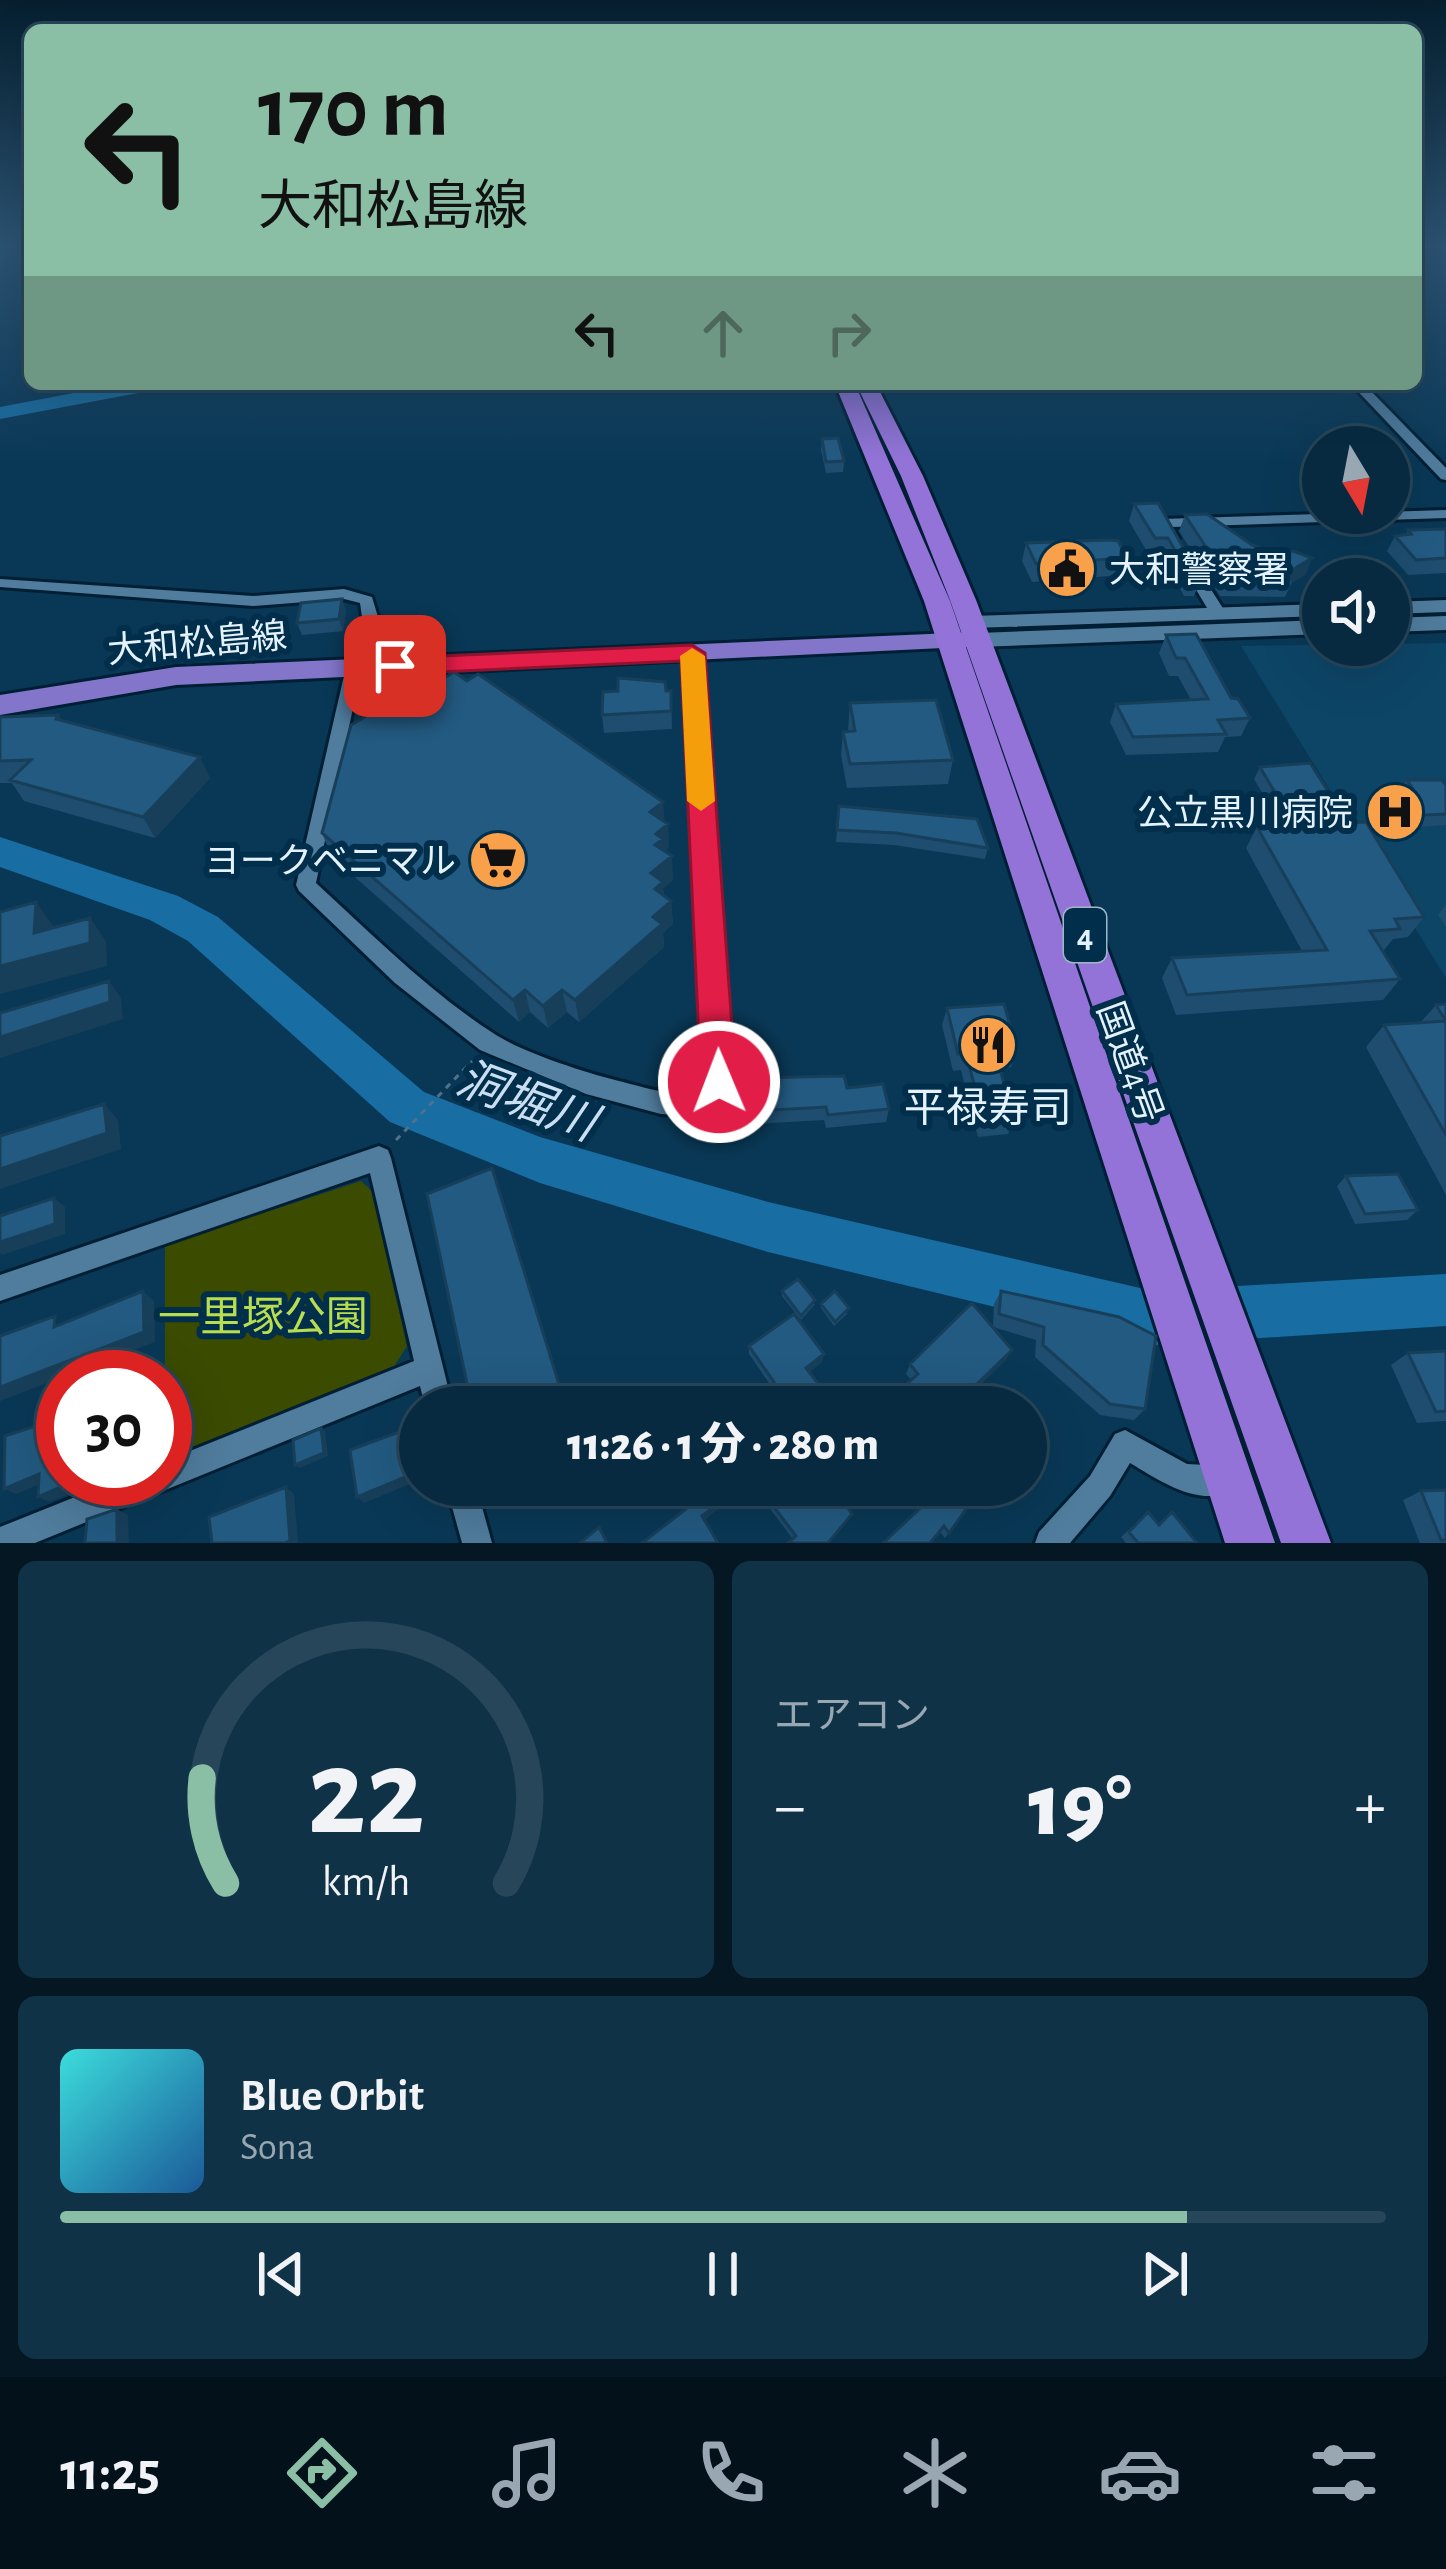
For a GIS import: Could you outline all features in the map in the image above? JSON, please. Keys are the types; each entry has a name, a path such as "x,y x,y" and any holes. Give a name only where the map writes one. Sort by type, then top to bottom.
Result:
{"highway":[{"name":"国道4号","path":"847,390 961,631 1306,1543"},
{"name":"国道4号","path":"869,390 912,476 1250,1543"}],"main road":[{"name":"大和松島線","path":"0,688 140,664 692,653 961,631"},
{"name":"大和松島線","path":"0,705 141,680 357,658 961,631"}],"street":[{"path":"1363,390 1446,476"},
{"path":"1218,613 1162,523 1446,514"},
{"path":"0,583 253,601 358,595 371,607 306,885 483,1049 586,1083 688,1105 712,1098 719,1082 720,1056 692,653"},
{"path":"1410,607 1446,606"},
{"path":"961,631 1302,611"},
{"path":"1410,624 1446,623"},
{"path":"961,631 1302,627"},
{"path":"0,1288 379,1158 434,1386"},
{"path":"192,1465 429,1369"},
{"path":"1050,1543 1100,1486 1125,1444 1191,1482 1230,1480"},
{"path":"0,1542 90,1506"},
{"path":"467,1506 477,1543"}],"path":[{"path":"379,1158 483,1049"}],"shaded area":[{"path":"89,390 154,390 0,419 0,407"},
{"name":"公立黒川病院","path":"1446,643 1446,978 1241,646 1302,645 1302,666 1410,666 1410,644"}],"green space":[{"name":"一里塚公園","path":"361,1181 372,1191 407,1346 390,1373 192,1447 192,1350 165,1350 165,1245"}],"building":[{"path":"838,438 844,461 826,462 822,439"},
{"path":"1158,503 1201,579 1191,579 1168,538 1155,538 1134,504"},
{"path":"1207,514 1252,545 1312,558 1302,558 1302,564 1287,573 1293,580 1227,579 1185,515"},
{"path":"1446,529 1446,558 1416,560 1395,536 1411,534 1410,530"},
{"path":"1118,541 1127,558 1036,564 1026,543"},
{"path":"342,599 339,619 297,623 301,603"},
{"path":"1196,634 1231,698 1238,699 1250,718 1218,720 1226,734 1133,737 1116,704 1208,699 1185,658 1176,658 1166,635"},
{"name":"ヨークベニマル","path":"454,672 467,681 478,674 663,802 650,812 668,824 656,834 663,839 655,845 672,856 651,873 663,882 655,889 671,901 653,917 662,924 575,1000 562,990 543,1006 525,990 513,1000 322,833 351,725 378,709 367,700 411,674 423,682 430,677 437,682"},
{"path":"618,678 665,682 666,691 671,691 671,711 602,715 603,692 618,691"},
{"path":"936,700 953,760 850,764 843,732 855,731 850,703"},
{"path":"58,715 56,719 200,757 143,817 10,780 31,760 0,761 0,717"},
{"path":"1310,763 1333,799 1280,801 1260,767"},
{"path":"1407,780 1442,780 1446,814 1424,815"},
{"path":"839,806 977,819 988,848 896,833 837,830"},
{"path":"1366,822 1424,917 1395,919 1400,929 1370,931 1400,979 1187,995 1172,958 1327,950 1257,827"},
{"path":"36,902 34,933 90,918 90,943 0,966 0,912"},
{"path":"109,981 110,1002 0,1037 0,1013"},
{"path":"1004,1004 1017,1050 995,1052 1014,1119 984,1121 966,1054 958,1054 947,1008"},
{"path":"1446,1021 1446,1135 1384,1025"},
{"path":"844,1076 847,1088 883,1084 889,1109 828,1115 826,1107 751,1111 748,1078"},
{"path":"104,1104 107,1133 0,1169 0,1136"},
{"path":"492,1168 560,1386 468,1386 427,1194"},
{"path":"1398,1174 1418,1210 1365,1214 1346,1176"},
{"path":"54,1198 55,1224 0,1242 0,1216"},
{"path":"798,1279 815,1300 801,1316 782,1291"},
{"path":"143,1291 144,1332 97,1350 36,1350 36,1373 0,1387 0,1336 55,1316 54,1327"},
{"path":"835,1291 849,1308 835,1322 821,1304"},
{"path":"1001,1291 1119,1317 1156,1336 1145,1409 1110,1404 1043,1345 1044,1327 999,1314"},
{"path":"972,1303 1012,1350 975,1386 904,1386 918,1374 910,1364"},
{"path":"794,1314 824,1354 806,1368 820,1386 777,1386 749,1346"},
{"path":"1446,1351 1446,1411 1436,1412 1408,1353"},
{"path":"36,1426 36,1475 4,1489 5,1436"},
{"path":"321,1428 324,1453 295,1465 293,1440"},
{"path":"399,1432 399,1480 357,1497 350,1450"},
{"path":"286,1487 290,1541 212,1543 209,1517"},
{"path":"1446,1490 1446,1540 1441,1540 1421,1491"},
{"path":"715,1506 702,1516 718,1543 642,1543 686,1509"},
{"path":"773,1506 846,1506 852,1514 828,1543 788,1543 796,1536"},
{"path":"923,1506 968,1506 949,1533 944,1526 930,1543 883,1543"},
{"path":"117,1509 117,1543 85,1543 87,1519"},
{"path":"1148,1512 1159,1525 1172,1512 1197,1543 1138,1543 1129,1532"},
{"path":"599,1527 607,1543 580,1543"}],"waterway":[{"name":"洞堀川","path":"0,852 164,908 203,929 407,1107 540,1160 768,1227 1153,1318 1446,1300"}],"slow traffic":[{"path":"692,656 701,801"}],"place":[{"name":"大和警察署","path":"1067,569"},
{"name":"公立黒川病院","path":"1395,812"},
{"name":"ヨークベニマル","path":"498,860"},
{"name":"平禄寿司","path":"988,1045"}],"route":[{"path":"395,666 692,653 719,1082"}]}
